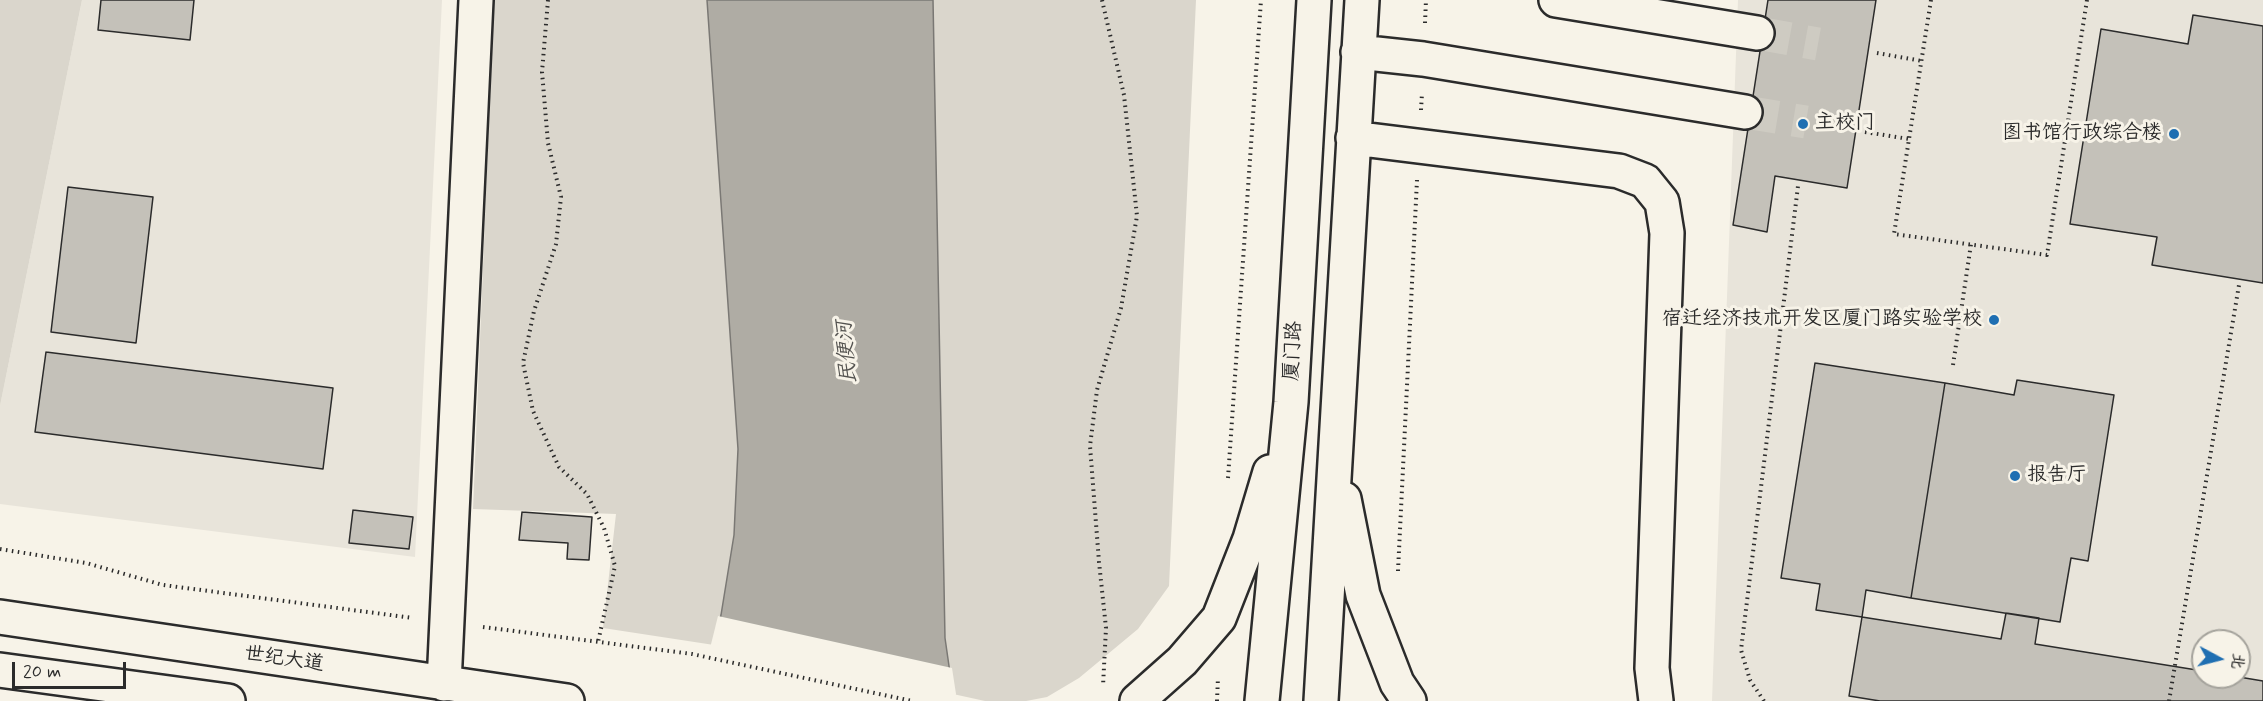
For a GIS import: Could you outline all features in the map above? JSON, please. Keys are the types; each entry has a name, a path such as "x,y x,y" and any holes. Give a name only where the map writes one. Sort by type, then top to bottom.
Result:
{"street":[{"path":"444,684 476,0"},
{"name":"厦门路","path":"1262,701 1291,402 1314,0"},
{"path":"1321,701 1362,0"},
{"path":"1556,0 1757,33"},
{"path":"1358,52 1424,59 1745,112"},
{"path":"1353,138 1619,171 1645,181 1662,202 1667,233 1652,668 1656,701"},
{"path":"1137,701 1182,661 1219,618 1250,539 1291,402"},
{"path":"1334,452 1363,595 1397,683 1409,701"},
{"name":"世纪大道","path":"0,617 567,701"},
{"path":"15,682 228,701"}],"path":[{"path":"548,0 542,72 548,143 561,197 556,244 534,311 523,363 533,411 560,467 587,494 604,528 615,566 598,642"},
{"path":"1102,0 1124,95 1137,216 1121,308 1097,390 1090,446 1106,628 1103,691"},
{"path":"1227,487 1261,0"},
{"path":"1397,576 1426,0"},
{"path":"1931,0 1894,234 2047,255 2087,0"},
{"path":"1877,53 1922,61"},
{"path":"1865,132 1909,139"},
{"path":"1764,701 1750,680 1741,650 1798,186"},
{"path":"1953,365 1971,244"},
{"path":"2169,701 2239,285"},
{"path":"0,549 86,563 163,585 692,654 912,701"},
{"path":"1217,701 1219,618"}],"shaded area":[{"path":"0,0 82,0 0,406"},
{"path":"82,0 442,0 415,557 0,504 0,406"},
{"path":"494,0 707,0 738,449 734,535 714,645 603,628 616,514 473,509"},
{"path":"933,0 1196,0 1169,586 1138,629 1079,678 1047,697 1026,701 985,701 953,694 945,638"},
{"name":"宿迁经济技术开发区厦门路实验学校","path":"1738,0 2263,0 2263,701 1712,701"}],"water":[{"name":"民便河","path":"707,0 933,0 945,638 953,694 700,701 721,615 734,535 738,449"}],"pier":[{"path":"718,616 952,668 956,694 954,701 697,701"}],"building":[{"path":"101,0 194,0 190,40 98,30"},
{"name":"主校门","path":"1768,0 1876,0 1847,188 1775,176 1767,232 1733,225"},
{"name":"图书馆行政综合楼","path":"2193,15 2263,26 2263,283 2152,265 2157,237 2070,224 2101,29 2188,44"},
{"path":"68,187 153,197 136,343 51,332"},
{"path":"46,352 333,388 323,469 35,432"},
{"path":"1815,363 1945,383 1911,598 1866,590 1862,617 1816,610 1820,584 1781,578"},
{"name":"报告厅","path":"2017,380 2114,395 2088,561 2071,558 2060,622 1911,598 1945,383 2014,395"},
{"path":"353,510 413,517 409,549 349,543"},
{"path":"522,512 592,517 589,560 567,559 568,543 519,540"},
{"path":"2006,613 2039,618 2035,644 2191,669 2191,689 2251,689 2251,679 2263,681 2263,701 1880,701 1849,696 1862,617 2001,639"}],"tunnel":[{"path":"1757,33 1818,44"},
{"path":"1745,112 1806,122"}],"place":[{"name":"主校门","path":"1803,124"},
{"name":"图书馆行政综合楼","path":"2174,134"},
{"name":"宿迁经济技术开发区厦门路实验学校","path":"1994,320"},
{"name":"报告厅","path":"2015,476"}]}
